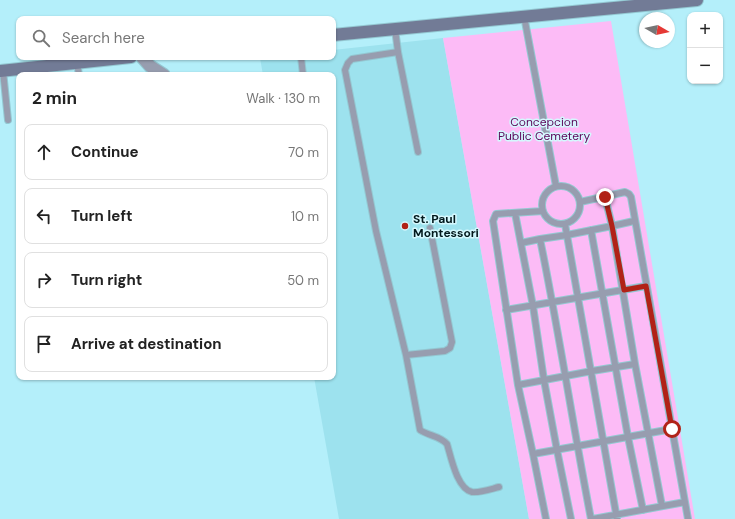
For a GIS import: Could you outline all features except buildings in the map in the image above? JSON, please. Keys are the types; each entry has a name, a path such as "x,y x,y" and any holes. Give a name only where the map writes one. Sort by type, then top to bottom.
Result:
{"street":[{"path":"336,35 697,0"},
{"path":"2,71 78,69 118,60"},
{"path":"145,60 150,66 159,72"}],"lane":[{"path":"524,16 556,186"},
{"path":"395,29 398,52 418,152"},
{"path":"398,52 352,59 348,63 345,70 376,231 406,356 420,430 426,434 443,439 447,444 460,484 465,490 473,492 499,487"},
{"path":"301,60 303,72"},
{"path":"2,71 8,120"},
{"path":"556,186 567,186 576,192 580,202 579,212 574,220 565,224 556,224 548,219 543,210 542,200 547,191 556,186"},
{"path":"580,202 625,192 629,194 631,198 688,519"},
{"path":"605,197 624,290 635,364 662,506"},
{"path":"543,210 496,214 493,221 518,385 534,454 546,519"},
{"path":"515,213 533,306 544,380 571,519"},
{"path":"521,243 634,221"},
{"path":"565,224 617,517"},
{"path":"406,356 445,351 450,348 452,342 430,228"},
{"path":"591,230 628,438 643,510"},
{"path":"540,239 566,376 577,447 592,519 617,517 643,510 685,502"},
{"path":"506,310 646,286"},
{"path":"518,385 635,364"},
{"path":"534,454 672,429"}],"shaded area":[{"name":"St. Paul Montessori","path":"443,38 529,519 339,519 315,380 336,380 336,72 262,72 260,60 336,60 336,50"}],"green space":[{"name":"Concepcion Public Cemetery","path":"611,21 695,519 529,519 443,38"}],"place":[{"name":"St. Paul Montessori","path":"405,226"}],"route":[{"path":"605,197 624,290 646,286 672,429"}]}
